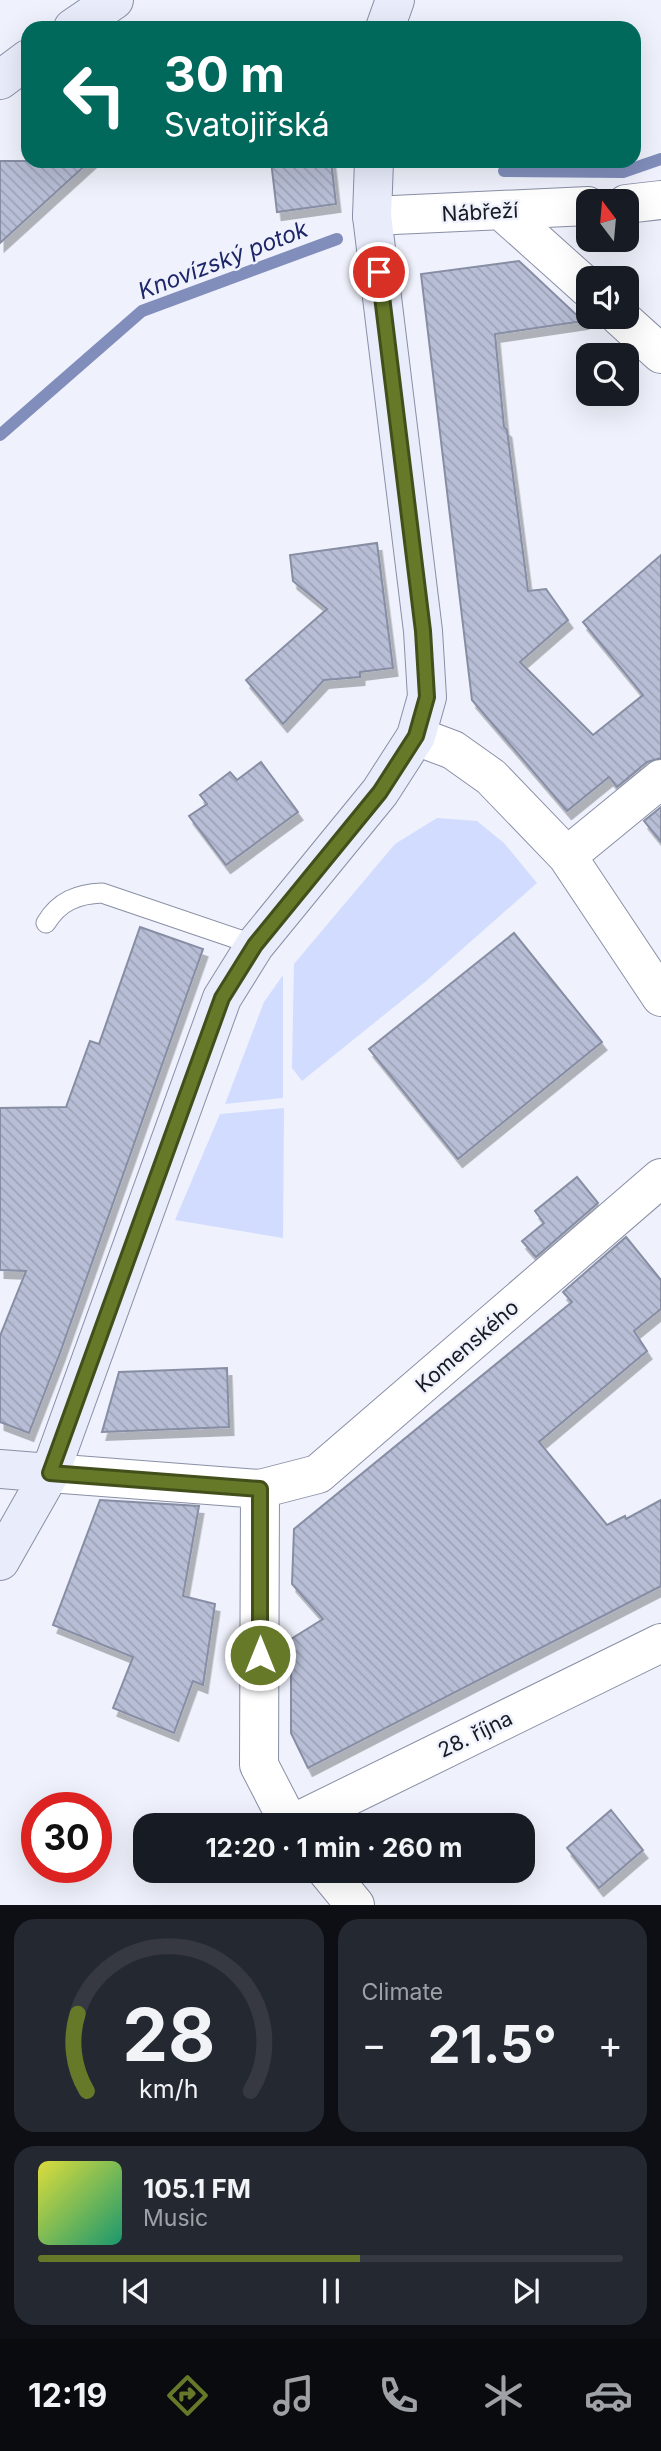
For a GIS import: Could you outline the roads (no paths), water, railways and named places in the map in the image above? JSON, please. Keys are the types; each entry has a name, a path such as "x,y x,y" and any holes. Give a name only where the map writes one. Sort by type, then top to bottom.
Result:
{"street":[{"path":"83,21 114,0"},
{"path":"388,21 395,0"},
{"path":"0,80 21,64"},
{"path":"0,1561 50,1473 222,998 255,945 380,792 416,736 427,697 423,631 372,216 374,168"},
{"path":"639,203 661,200"},
{"name":"Nábřeží","path":"372,216 576,207"},
{"path":"502,211 576,277"},
{"path":"633,329 661,354"},
{"path":"416,736 453,750 491,778 566,856 661,997"},
{"path":"566,856 661,779"},
{"name":"Komenského","path":"50,1473 260,1489 318,1474 661,1178"},
{"path":"0,1469 50,1473"},
{"path":"260,1489 260,1765 284,1813"},
{"name":"28. října","path":"315,1813 661,1644"},
{"path":"337,1883 355,1905"}],"lane":[{"path":"46,923 53,911 62,904 82,894 103,893 255,945"}],"waterway":[{"name":"Knovízský potok","path":"641,166 661,159"},
{"name":"Knovízský potok","path":"504,171 623,172 635,168"},
{"name":"Knovízský potok","path":"0,435 142,311 337,239"}]}
